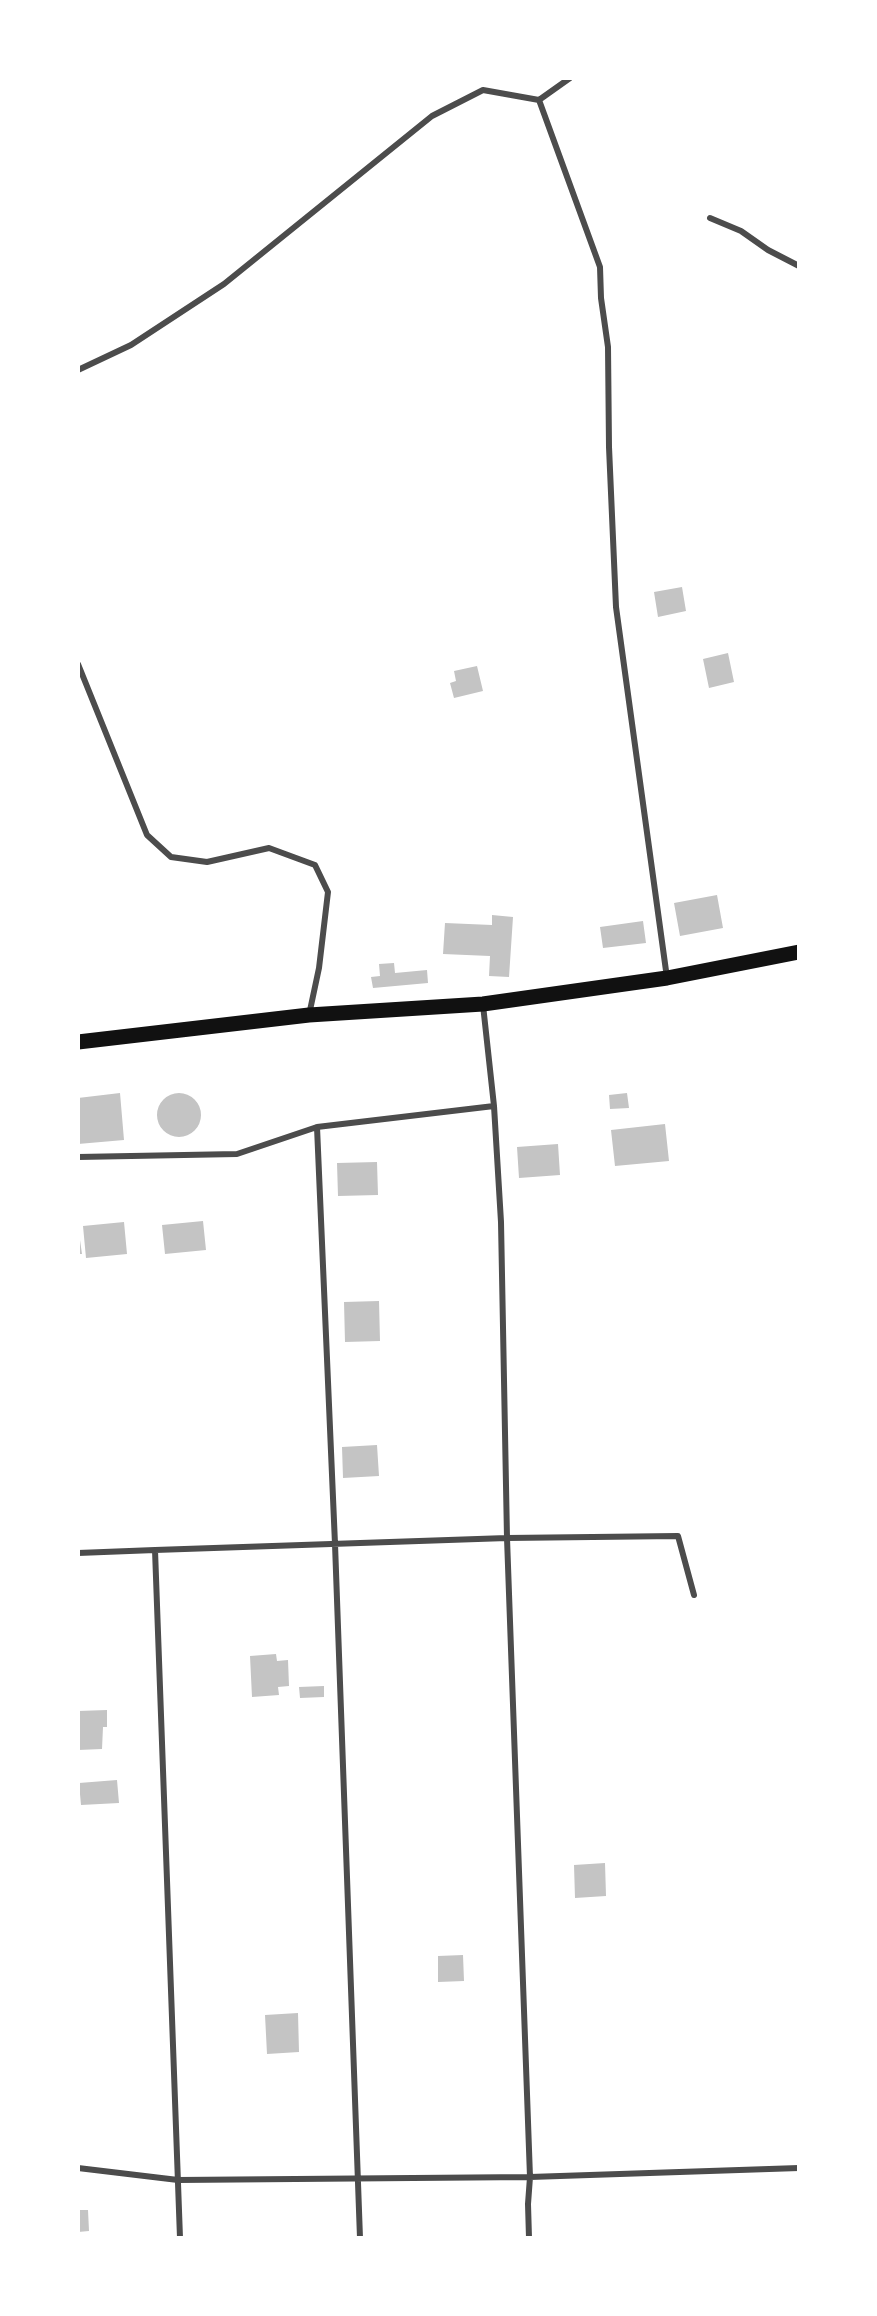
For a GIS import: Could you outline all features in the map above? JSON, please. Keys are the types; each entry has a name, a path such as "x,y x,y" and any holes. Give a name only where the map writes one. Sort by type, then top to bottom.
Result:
{"highway":[{"path":"78,1042 309,1015 483,1004 667,978 799,952"}],"street":[{"path":"78,370 131,345 224,284 432,116 483,90 539,100 570,78"},
{"path":"539,100 600,267 601,298 608,347 609,447 616,607 667,978"},
{"path":"710,218 741,231 768,250 799,266"},
{"path":"78,664 147,836 171,857 207,862 269,848 315,865 328,892 319,968 309,1015"},
{"path":"483,1004 494,1106 501,1222 507,1538 530,2177 529,2238"},
{"path":"78,1156 237,1154 317,1127 494,1106"},
{"path":"317,1127 335,1544 360,2238"},
{"path":"78,1553 507,1538 678,1536 694,1595"},
{"path":"155,1550 180,2238"},
{"path":"78,2168 178,2180 530,2177 799,2168"}],"building":[{"path":"682,587 686,611 658,617 654,592"},
{"path":"728,653 734,682 709,688 703,659"},
{"path":"477,666 483,691 454,698 450,683 456,681 454,671"},
{"path":"717,895 723,928 680,936 674,903"},
{"path":"492,915 513,917 509,977 489,976 490,956 443,954 445,923 492,925"},
{"path":"643,921 646,943 603,948 600,927"},
{"path":"394,963 395,973 427,970 428,983 373,988 371,977 380,976 379,964"},
{"path":"120,1093 124,1140 78,1144 78,1098"},
{"path":"179,1093 188,1094 195,1099 200,1106 200,1124 195,1131 188,1136 179,1137 170,1136 163,1131 158,1124 157,1115 158,1106 163,1099 170,1094"},
{"path":"627,1093 629,1108 610,1109 609,1095"},
{"path":"665,1124 669,1161 615,1166 611,1130"},
{"path":"558,1144 560,1175 519,1178 517,1147"},
{"path":"377,1162 378,1195 338,1196 337,1163"},
{"path":"203,1221 206,1250 165,1254 162,1225"},
{"path":"124,1222 127,1254 86,1258 83,1226"},
{"path":"78,1226 82,1254 78,1254"},
{"path":"379,1301 380,1341 345,1342 344,1302"},
{"path":"377,1445 379,1476 343,1478 342,1447"},
{"path":"276,1654 277,1661 288,1660 289,1686 278,1687 279,1695 252,1697 250,1656"},
{"path":"324,1686 324,1697 300,1698 299,1687"},
{"path":"107,1710 107,1727 103,1727 102,1749 78,1750 78,1711"},
{"path":"117,1780 119,1803 81,1805 79,1783"},
{"path":"605,1863 606,1896 575,1898 574,1865"},
{"path":"463,1955 464,1981 438,1982 438,1956"},
{"path":"298,2013 299,2052 267,2054 265,2015"},
{"path":"78,2210 88,2210 89,2231 78,2232"}]}
